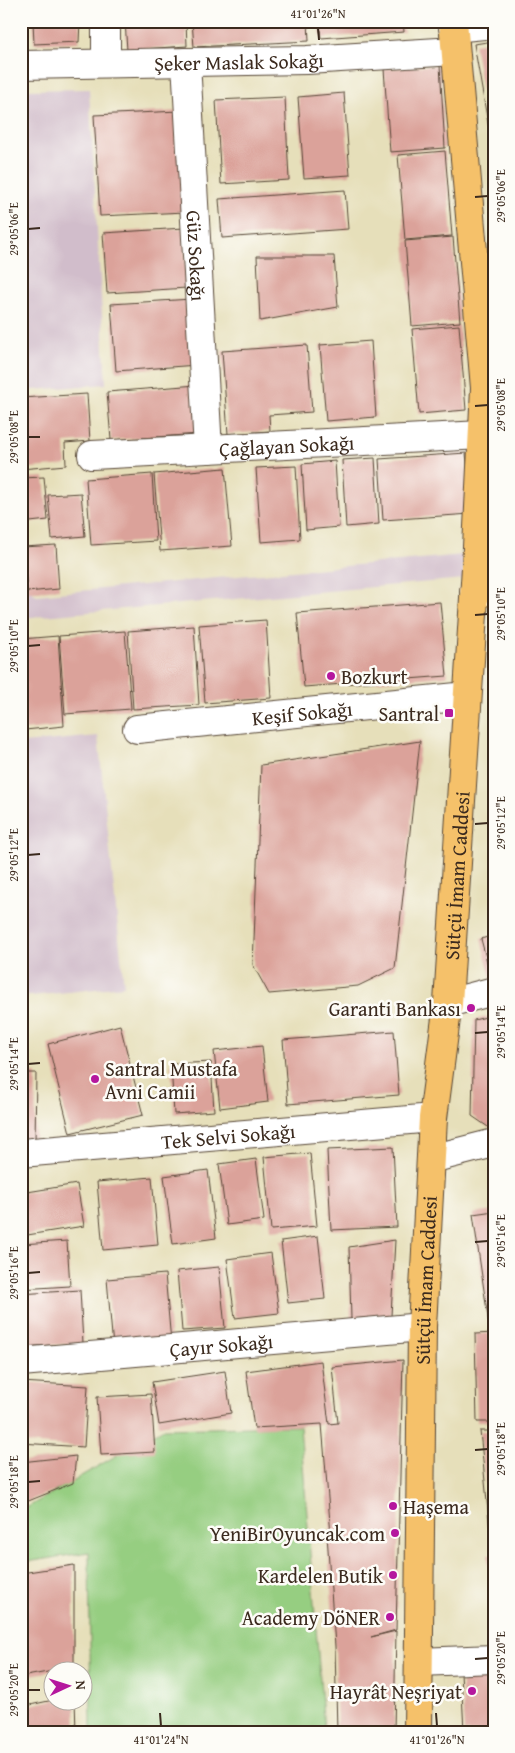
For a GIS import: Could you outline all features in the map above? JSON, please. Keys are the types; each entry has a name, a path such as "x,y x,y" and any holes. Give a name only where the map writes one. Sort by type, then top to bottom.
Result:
{"main road":[{"name":"Sütçü İmam Caddesi","path":"418,1732 422,1327 433,1118 448,1003 467,696 484,591 482,435 485,388 454,33"}],"street":[{"path":"106,21 106,63"},
{"name":"Şeker Maslak Sokağı","path":"21,65 307,60 494,24"},
{"name":"Güz Sokağı","path":"186,62 208,449"},
{"name":"Çağlayan Sokağı","path":"92,455 482,435"},
{"name":"Keşif Sokağı","path":"137,729 467,696"},
{"path":"448,1003 494,991"},
{"name":"Tek Selvi Sokağı","path":"21,1153 433,1118"},
{"path":"431,1159 494,1143"},
{"name":"Çayır Sokağı","path":"21,1362 422,1327"},
{"path":"419,1662 494,1659"}],"shaded area":[{"path":"89,89 106,384 21,391 21,90"},
{"path":"463,555 464,579 21,618 21,586 37,595"},
{"path":"21,732 23,743 98,736 124,986 22,997 26,1065 21,1066"}],"green space":[{"path":"300,1426 324,1729 314,1732 91,1732 92,1660 90,1660 89,1552 21,1563 21,1511 162,1429"}],"building":[{"path":"33,21 80,21 79,42 34,44"},
{"path":"125,21 186,21 187,46 127,50"},
{"path":"192,21 308,21 309,41 194,47"},
{"path":"319,21 403,21 404,32 321,38"},
{"path":"494,41 494,151 493,152 474,44"},
{"path":"440,65 445,148 390,152 384,69"},
{"path":"344,93 350,175 304,178 298,97"},
{"path":"285,97 289,180 221,184 216,100"},
{"path":"179,111 185,212 100,216 94,115"},
{"path":"445,151 452,236 405,240 398,155"},
{"path":"345,190 348,229 222,238 219,199"},
{"path":"184,228 187,288 107,293 103,233"},
{"path":"453,237 460,322 412,326 405,241"},
{"path":"257,256 334,256 338,307 260,321"},
{"path":"192,299 197,365 116,371 111,304"},
{"path":"459,325 466,410 419,414 412,329"},
{"path":"371,341 376,417 326,421 320,345"},
{"path":"307,345 312,412 269,415 270,431 228,434 222,351"},
{"path":"197,385 200,434 111,440 107,392"},
{"path":"87,394 90,441 65,443 66,465 21,469 21,398"},
{"path":"466,453 471,514 383,520 379,459"},
{"path":"375,458 379,524 346,527 342,460"},
{"path":"335,461 339,527 306,530 302,464"},
{"path":"296,466 300,539 261,542 256,468"},
{"path":"225,468 232,546 160,551 154,474"},
{"path":"152,474 156,541 91,545 86,479"},
{"path":"44,477 48,520 21,523 21,478"},
{"path":"81,493 85,536 52,539 48,495"},
{"path":"56,545 59,589 27,592 23,547"},
{"path":"440,602 447,676 304,687 297,613"},
{"path":"266,620 271,698 205,703 199,625"},
{"path":"194,626 199,705 133,709 128,631"},
{"path":"125,631 131,709 65,714 59,636"},
{"path":"58,636 64,726 25,730 21,639"},
{"path":"420,741 395,968 358,986 269,994 253,965 261,765"},
{"path":"494,935 494,985 493,985 481,939"},
{"path":"494,1015 494,1131 472,1116 474,1020"},
{"name":"Santral Mustafa Avni Camii","path":"120,1025 143,1115 70,1133 48,1044"},
{"path":"394,1031 399,1095 288,1104 283,1040"},
{"path":"262,1046 268,1102 220,1108 214,1051"},
{"path":"211,1062 214,1111 174,1114 171,1064"},
{"path":"21,1073 36,1073 35,1143 21,1143"},
{"path":"393,1147 397,1227 331,1230 327,1150"},
{"path":"310,1153 317,1226 271,1230 264,1157"},
{"path":"256,1159 264,1220 227,1225 219,1164"},
{"path":"208,1170 216,1238 173,1244 164,1176"},
{"path":"152,1177 158,1245 103,1250 97,1182"},
{"path":"77,1184 84,1226 21,1236 21,1193"},
{"path":"494,1211 494,1324 489,1325 473,1214"},
{"path":"318,1236 325,1299 288,1303 281,1241"},
{"path":"395,1240 391,1316 351,1319 349,1247"},
{"path":"67,1241 70,1286 21,1289 21,1244"},
{"path":"271,1253 279,1313 235,1318 227,1259"},
{"path":"219,1267 225,1328 182,1331 177,1271"},
{"path":"165,1274 171,1342 113,1347 107,1279"},
{"path":"80,1290 83,1343 21,1347 21,1294"},
{"path":"494,1333 494,1422 477,1422 475,1334"},
{"path":"403,1360 396,1630 371,1637 396,1631 394,1732 337,1732 335,1646 327,1535 331,1535 322,1424 254,1428 246,1371 321,1361 329,1424 338,1423 332,1367"},
{"path":"225,1371 231,1413 159,1425 152,1382"},
{"path":"21,1382 88,1386 84,1447 21,1443"},
{"path":"151,1394 155,1452 101,1455 97,1397"},
{"path":"480,1431 494,1431 494,1551 492,1552"},
{"path":"76,1456 73,1483 21,1504 21,1462"},
{"path":"488,1555 494,1555 494,1625 492,1625"},
{"path":"74,1565 74,1660 42,1660 42,1673 21,1677 21,1573"},
{"path":"494,1671 494,1732 464,1732 461,1673"},
{"path":"42,1702 42,1710 75,1710 76,1732 21,1732 21,1707"}],"place":[{"name":"Bozkurt","path":"331,676"},
{"name":"Santral","path":"449,713"},
{"name":"Garanti Bankası","path":"471,1008"},
{"name":"Santral Mustafa Avni Camii","path":"95,1079"},
{"name":"Haşema","path":"393,1506"},
{"name":"YeniBirOyuncak.com","path":"395,1533"},
{"name":"Kardelen Butik","path":"393,1575"},
{"name":"Academy DöNER","path":"390,1617"},
{"name":"Hayrât Neşriyat","path":"472,1691"}]}
